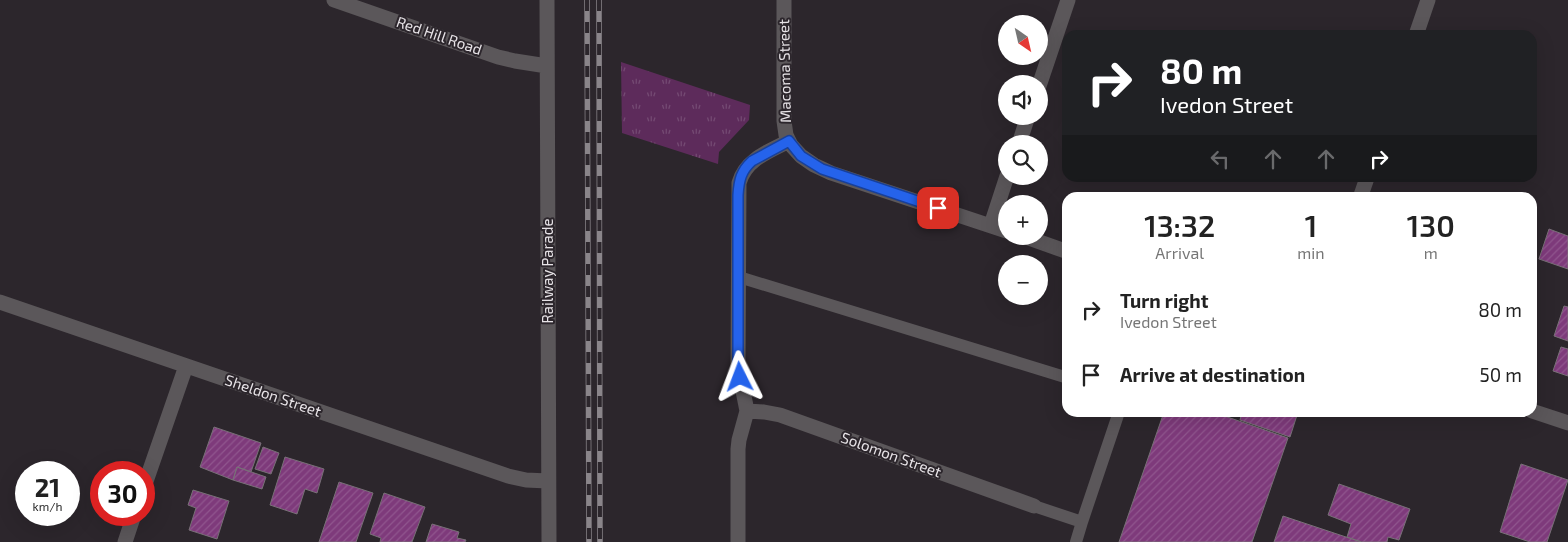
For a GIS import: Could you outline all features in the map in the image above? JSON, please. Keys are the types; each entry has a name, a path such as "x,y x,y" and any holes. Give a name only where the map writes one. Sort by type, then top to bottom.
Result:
{"street":[{"name":"Red Hill Road","path":"334,0 498,57 547,66"},
{"name":"Railway Parade","path":"547,0 549,542"},
{"name":"Macoma Street","path":"784,0 784,121 789,141"},
{"path":"1043,75 1068,0"},
{"path":"1418,30 1428,0"},
{"path":"738,542 738,449 747,411 738,366 738,195 740,176 752,161 789,141 806,161 826,171 998,228"},
{"path":"991,225 1005,185"},
{"path":"1048,245 1062,250"},
{"name":"Sheldon Street","path":"0,302 508,476 526,480 548,481"},
{"path":"153,461 186,366"},
{"name":"Solomon Street","path":"747,411 780,414 1034,506"},
{"path":"1537,413 1568,423"},
{"path":"124,542 130,526"}],"lane":[{"path":"739,276 1062,376"},
{"path":"1076,542 1117,417"},
{"path":"1034,506 1082,522"}],"green space":[{"path":"621,62 750,105 749,120 719,152 718,164 622,133"}],"building":[{"path":"1549,229 1568,236 1568,269 1539,259"},
{"path":"1564,306 1568,307 1568,341 1554,336"},
{"path":"1561,347 1568,349 1568,376 1553,371"},
{"path":"1162,417 1227,417 1288,438 1252,542 1119,542"},
{"path":"1241,417 1296,417 1290,437 1240,420"},
{"path":"214,427 261,443 251,472 237,467 233,480 200,467"},
{"path":"263,447 279,453 271,474 255,469"},
{"path":"285,457 324,469 317,493 305,489 297,514 270,505"},
{"path":"1521,464 1568,480 1547,542 1530,542 1500,532"},
{"path":"237,467 266,477 262,489 233,480"},
{"path":"339,482 373,493 356,542 319,542"},
{"path":"1339,484 1410,509 1399,540 1388,537 1387,542 1362,542 1347,537 1351,524 1328,515"},
{"path":"193,490 229,501 217,539 189,530 196,508 188,505"},
{"path":"384,493 425,507 412,542 380,542 381,538 370,534"},
{"path":"1283,516 1361,542 1274,542"},
{"path":"432,524 459,532 457,538 466,540 465,542 426,542"}],"railway":[{"path":"587,0 589,542"},
{"path":"599,0 600,542"}],"route":[{"path":"740,377 738,366 738,195 740,176 752,161 789,141 806,161 822,169 938,208"}]}
